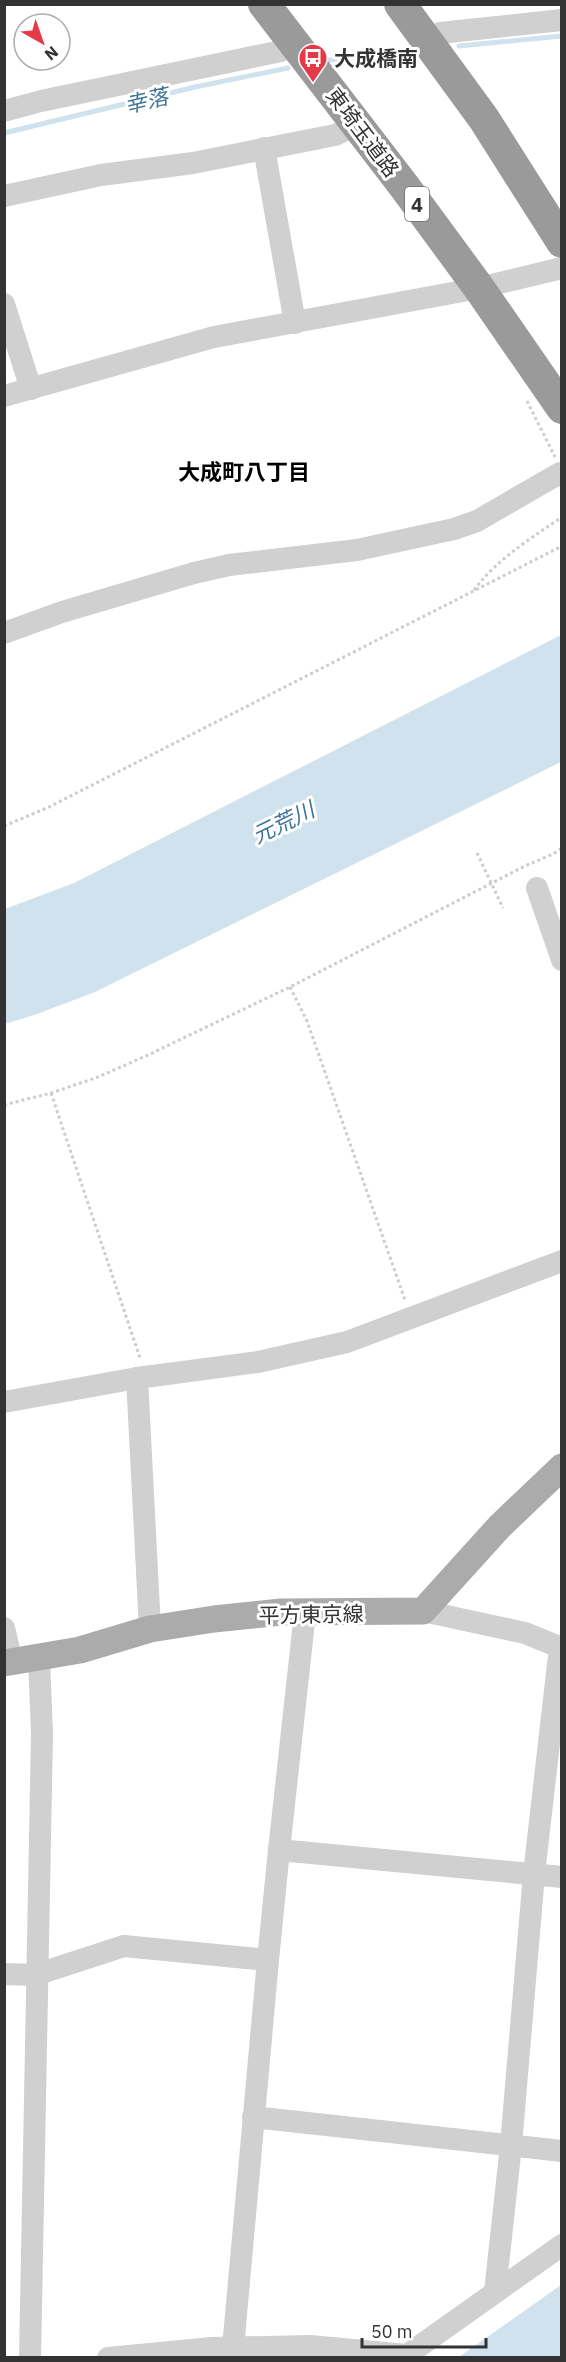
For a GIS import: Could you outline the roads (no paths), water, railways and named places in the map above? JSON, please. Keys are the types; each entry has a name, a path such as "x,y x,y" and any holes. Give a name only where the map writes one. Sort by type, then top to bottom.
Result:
{"highway":[{"name":"東埼玉道路","path":"264,4 479,288 561,408"},
{"path":"400,4 484,119 561,242"}],"main road":[{"path":"423,1611 500,1526 561,1467"},
{"name":"平方東京線","path":"8,1663 114,1641 150,1629 252,1615 423,1611"}],"street":[{"path":"429,41 440,33 561,20"},
{"path":"4,111 41,101 281,51 296,44"},
{"path":"4,196 101,175 193,163 335,135 357,124"},
{"path":"264,148 295,323"},
{"path":"4,396 214,337 479,288 561,268"},
{"path":"5,308 31,389"},
{"path":"4,633 62,612 194,573 229,565 357,550 454,529 477,521 560,473 561,476"},
{"path":"537,888 561,960"},
{"path":"4,1402 141,1377 258,1362 348,1342 561,1261"},
{"path":"141,1377 150,1629"},
{"path":"423,1611 525,1633 561,1648 534,1874 511,2145 495,2292"},
{"path":"233,2348 268,1960 305,1613"},
{"path":"4,1628 8,1663"},
{"path":"30,2358 35,1975 42,1734 39,1658"},
{"path":"279,1850 561,1877"},
{"path":"4,1974 35,1975 124,1946 268,1960"},
{"path":"253,2117 561,2151"},
{"path":"108,2358 233,2348 310,2346 406,2355 561,2245"}],"water":[{"name":"元荒川","path":"561,635 561,762 95,992 5,1024 5,909 74,883"},
{"path":"561,2285 561,2357 459,2357"}],"waterway":[{"name":"幸落","path":"459,46 562,36"},
{"name":"幸落","path":"322,61 419,50"},
{"name":"幸落","path":"4,133 195,87 288,68"}],"place":[{"name":"大成橋南","path":"313,84"}],"district":[{"name":"大成町八丁目","path":"244,471"}]}
